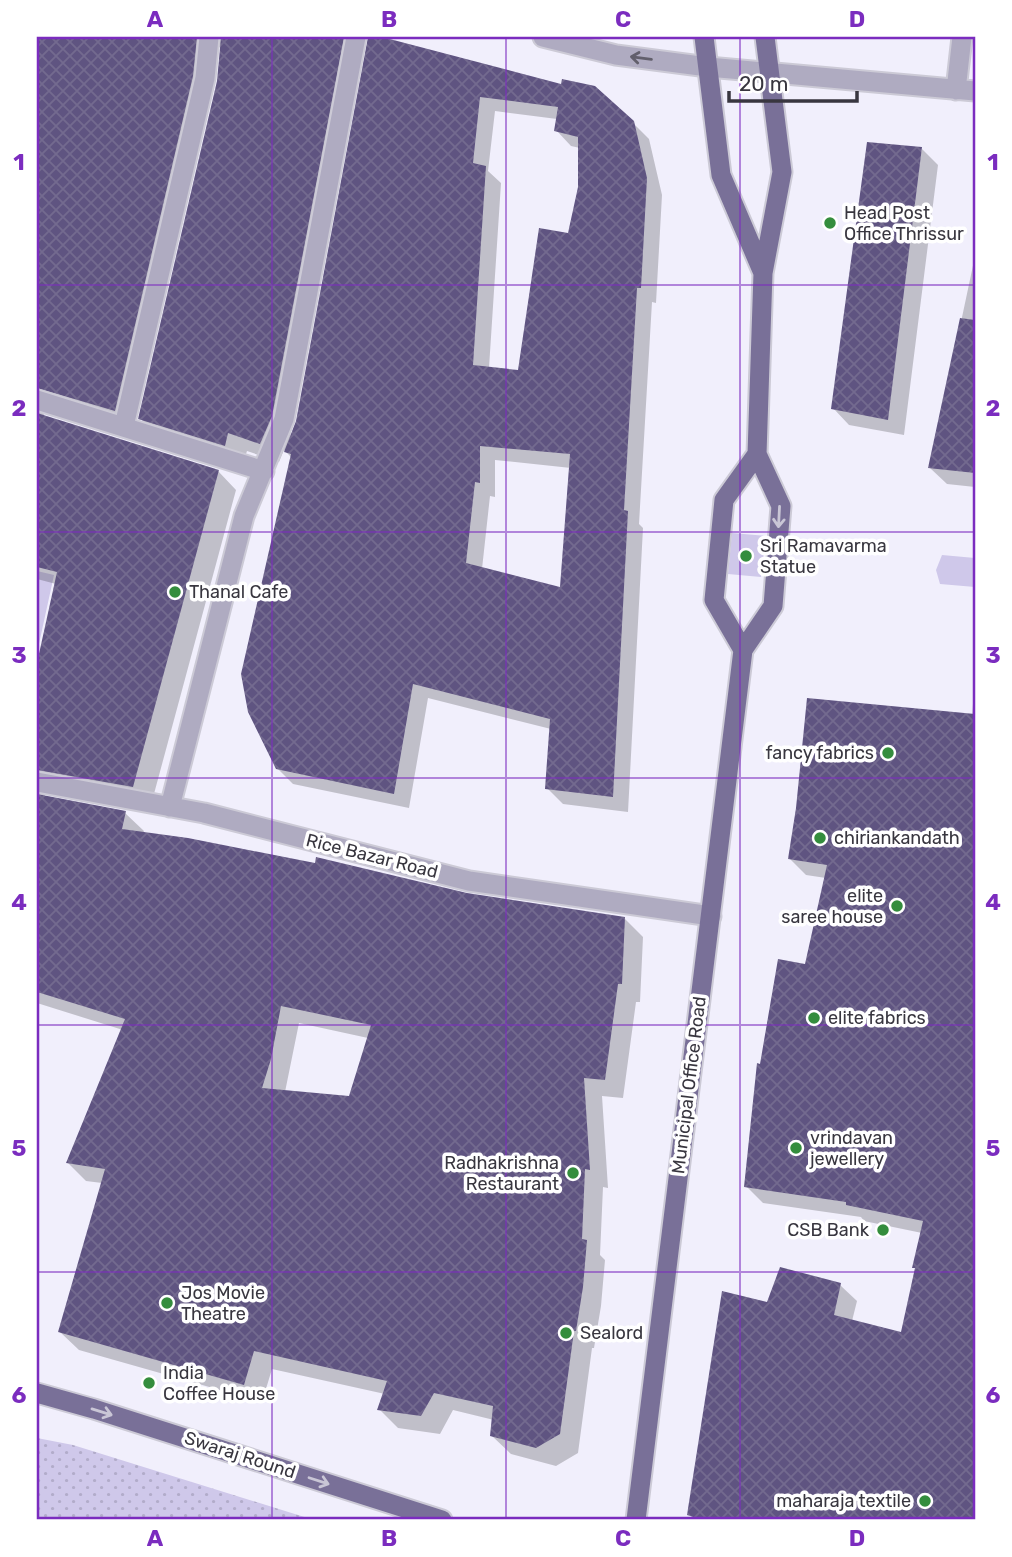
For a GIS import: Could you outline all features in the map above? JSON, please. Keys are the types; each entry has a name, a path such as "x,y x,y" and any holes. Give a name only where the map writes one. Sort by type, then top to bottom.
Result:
{"main road":[{"name":"Municipal Office Road","path":"704,37 721,175 762,273"},
{"name":"Municipal Office Road","path":"635,1520 743,650 773,606 780,506 757,454 762,273 782,172 765,37"},
{"path":"743,650 715,600 724,500 757,454"},
{"name":"Swaraj Round","path":"37,1393 442,1520"}],"street":[{"path":"124,426 205,78 209,37"},
{"path":"170,807 244,516 284,419 356,37"},
{"path":"543,37 616,55 708,67 966,91 962,37"},
{"path":"37,400 264,471"},
{"name":"Rice Bazar Road","path":"37,782 204,813 469,881 711,916"}],"shaded area":[{"path":"732,533 766,536 761,577 728,574"},
{"path":"942,555 975,558 975,587 940,584 936,570"},
{"path":"37,571 54,575 37,653"},
{"path":"37,1438 73,1445 314,1520 37,1520"}],"building":[{"path":"37,37 197,37 193,76 115,411 37,388"},
{"path":"221,37 344,37 272,416 260,444 228,433 225,446 138,419 217,81"},
{"path":"368,37 382,37 561,84 562,79 595,86 634,121 647,178 641,288 637,288 624,510 628,511 613,797 545,789 550,719 413,684 394,794 276,769 248,712 241,674 291,454 284,452 296,421","holes":["480,97 558,107 554,131 578,137 578,187 568,233 539,228 518,370 473,365 486,166 473,163","480,446 570,454 560,587 466,563 475,482 480,483"]},
{"path":"867,142 922,147 888,420 831,409"},
{"path":"960,318 975,320 975,473 928,468"},
{"path":"37,413 219,470 133,787 37,770 37,663 57,572 37,567"},
{"path":"807,698 975,714 975,1520 703,1520 687,1515 722,1291 767,1302 780,1267 841,1283 834,1315 901,1332 923,1221 846,1205 846,1202 744,1187 757,1063 760,1064 778,959 805,964 827,865 788,859"},
{"path":"37,794 126,811 122,829 188,838 315,863 316,857 467,893 625,917 622,984 618,984 605,1080 584,1078 590,1170 585,1169 582,1239 587,1240 583,1287 560,1434 536,1448 490,1436 493,1406 434,1393 421,1416 377,1410 387,1381 254,1351 244,1385 58,1332 105,1169 66,1163 125,1019 37,992","holes":["281,1006 371,1025 349,1096 262,1088 271,1059"]}],"place":[{"name":"Head Post Office Thrissur","path":"830,223"},
{"name":"Sri Ramavarma Statue","path":"746,556"},
{"name":"Thanal Cafe","path":"175,592"},
{"name":"fancy fabrics","path":"888,753"},
{"name":"chiriankandath","path":"820,838"},
{"name":"elite saree house","path":"897,906"},
{"name":"elite fabrics","path":"814,1018"},
{"name":"vrindavan jewellery","path":"796,1148"},
{"name":"Radhakrishna Restaurant","path":"573,1173"},
{"name":"CSB Bank","path":"883,1230"},
{"name":"Jos Movie Theatre","path":"167,1303"},
{"name":"Sealord","path":"566,1333"},
{"name":"India Coffee House","path":"149,1383"},
{"name":"maharaja textile","path":"925,1501"}]}
